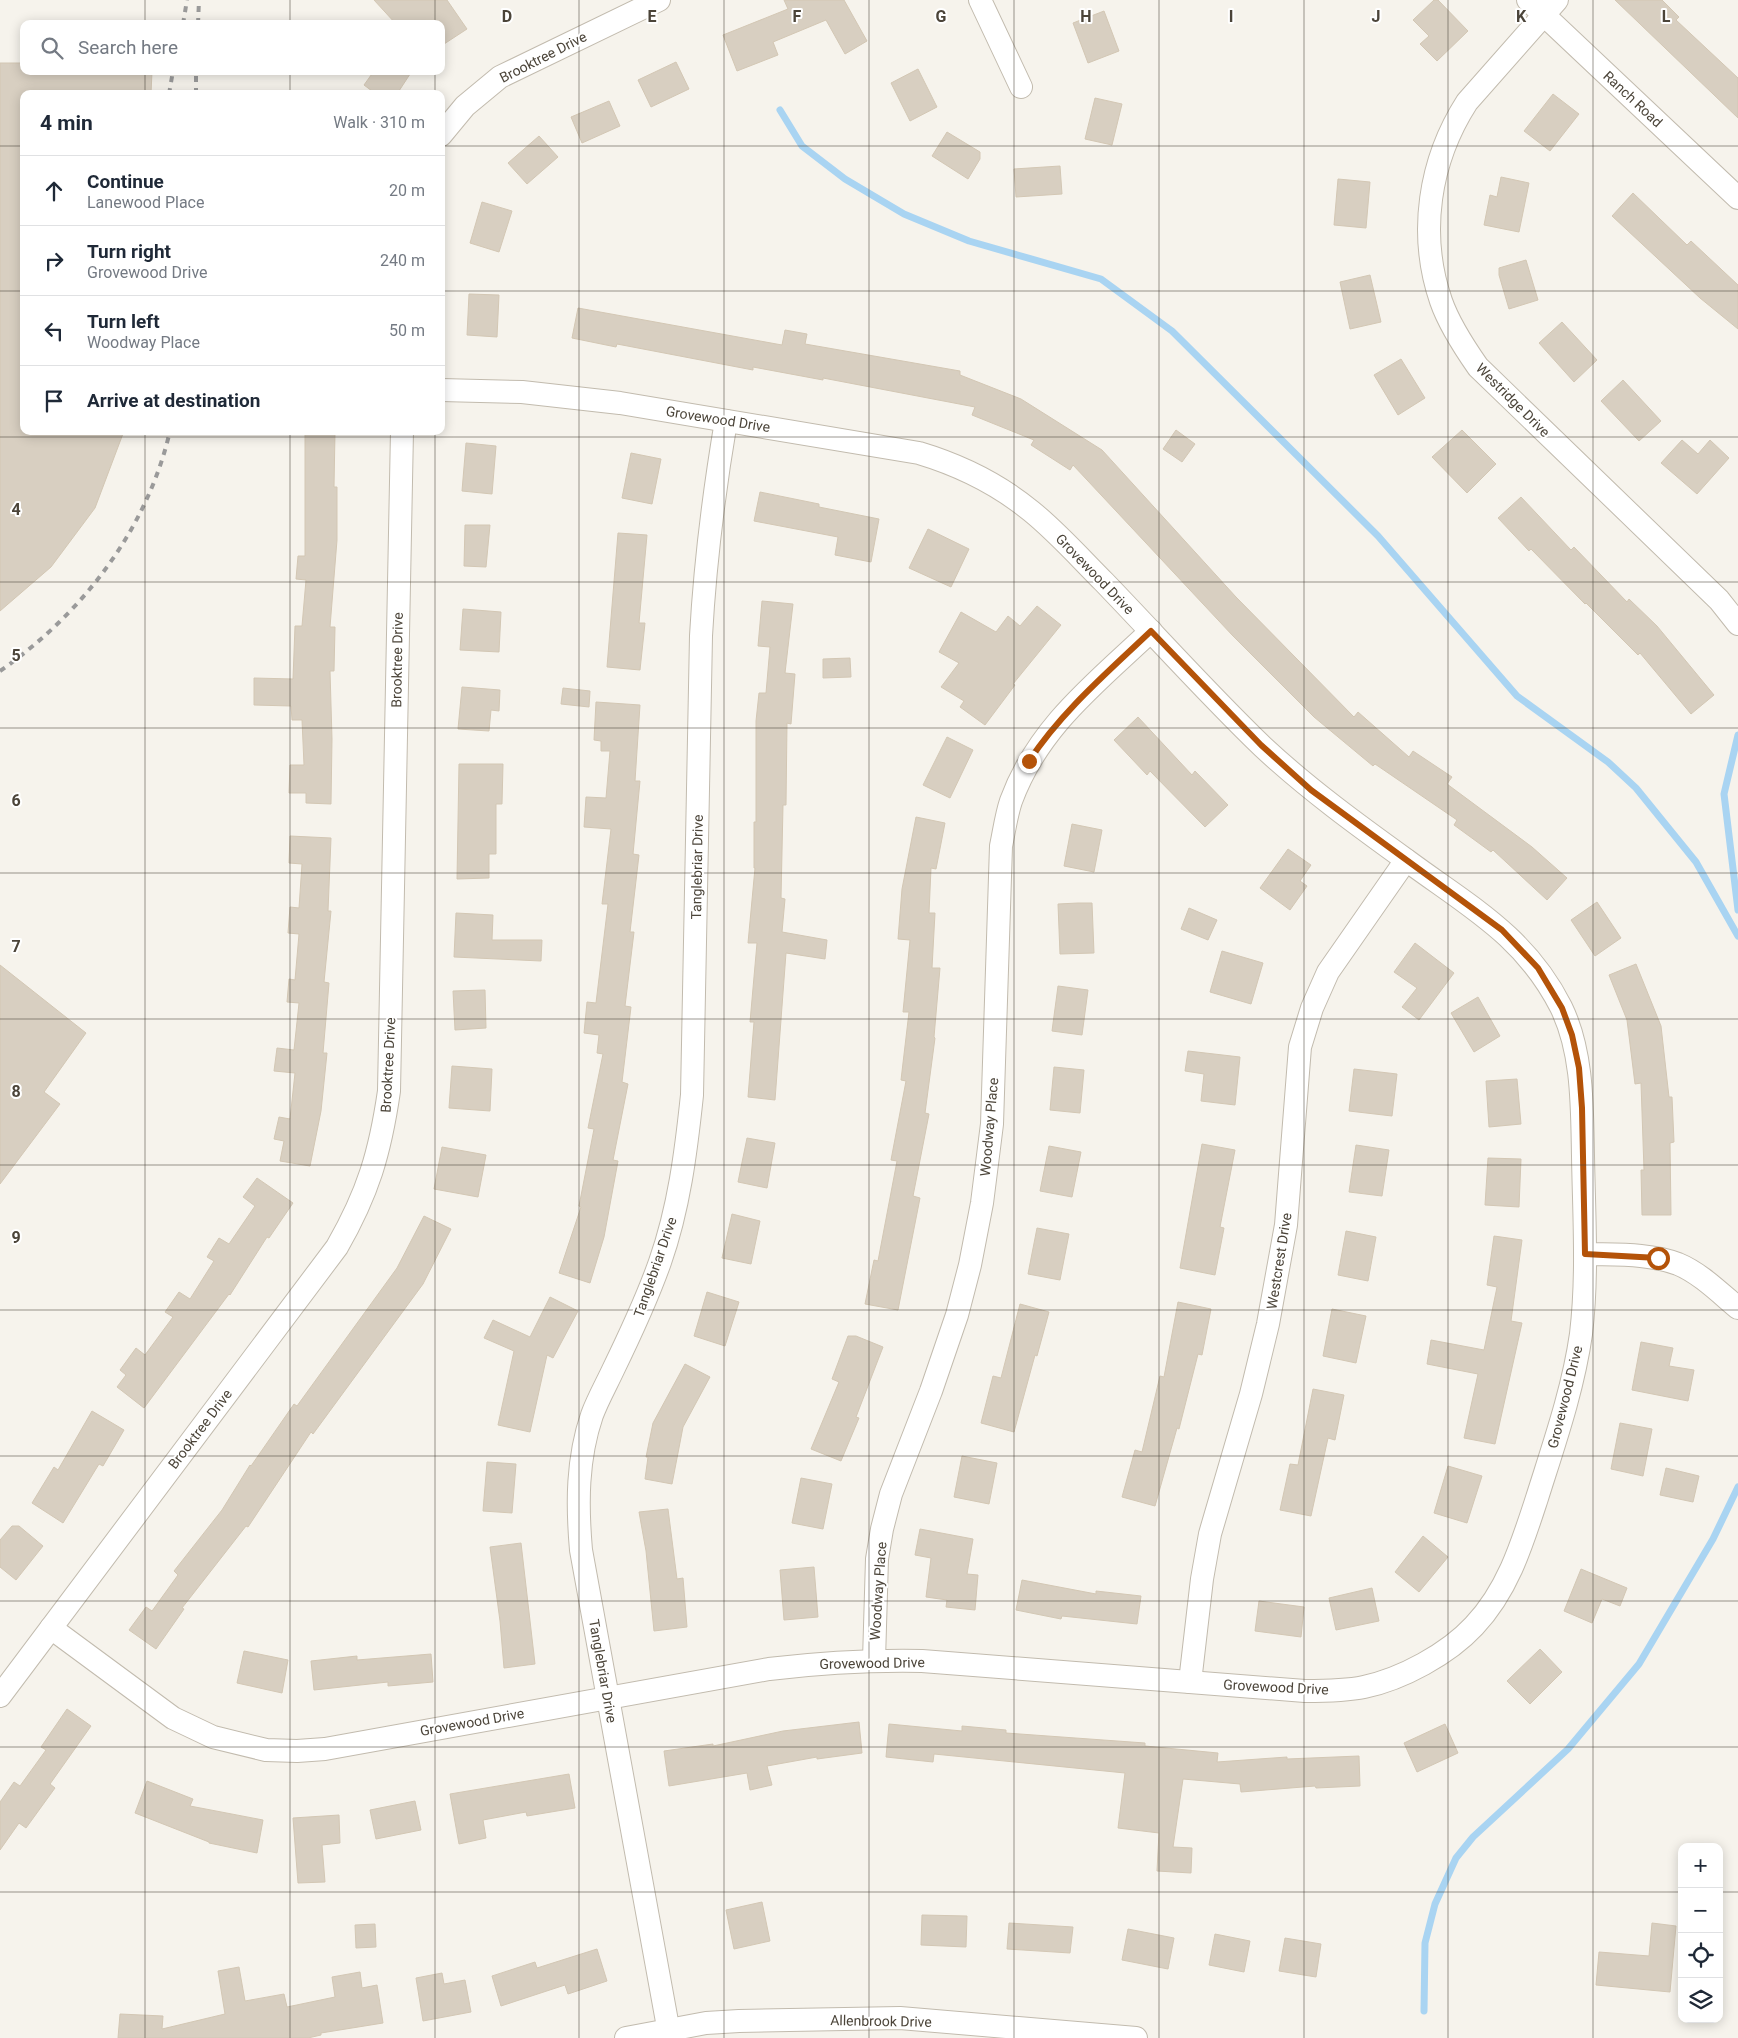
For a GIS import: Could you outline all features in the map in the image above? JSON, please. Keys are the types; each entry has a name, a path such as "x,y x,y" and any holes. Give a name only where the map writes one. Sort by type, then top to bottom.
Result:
{"street":[{"name":"Brooktree Drive","path":"445,130 465,106 500,77 659,0"},
{"path":"980,0 1021,87"},
{"name":"Ranch Road","path":"1543,5 1738,198"},
{"name":"Westridge Drive","path":"1543,5 1467,102 1457,118 1442,151 1432,186 1429,218 1433,275 1441,302 1461,342 1478,367 1719,600 1738,624"},
{"name":"Grovewood Drive","path":"51,1628 173,1718 213,1738 266,1750 297,1751 325,1749 769,1669 874,1660 922,1661 1305,1691 1329,1691 1364,1687 1405,1674 1451,1646 1471,1629 1486,1611 1510,1574 1522,1546 1562,1418 1580,1335 1586,1279 1582,1108 1579,1068 1572,1035 1562,1008 1538,968 1515,941 1304,784 1261,745 1054,532 1011,496 975,475 939,459 919,453 620,403 522,392 445,390"},
{"name":"Tanglebriar Drive","path":"669,2034 581,1550 577,1506 581,1461 592,1414 638,1319 660,1262 677,1206 686,1151 692,1095 701,646 704,582 715,486 726,420"},
{"name":"Brooktree Drive","path":"0,1696 337,1247 353,1219 372,1173 383,1133 389,1091 402,435"},
{"name":"Woodway Place","path":"874,1660 878,1559 882,1529 891,1494 931,1391 957,1315 970,1265 982,1203 992,1124 1001,846 1011,802 1029,761 1046,736 1067,711 1151,631"},
{"name":"Westcrest Drive","path":"1190,1682 1202,1579 1210,1534 1266,1333 1286,1225 1300,1048 1312,1008 1328,972 1406,860"},
{"path":"1585,1254 1658,1258 1680,1265 1706,1282 1738,1308"},
{"name":"Allenbrook Drive","path":"626,2038 669,2034 706,2023 900,2018 1136,2038"}],"building":[{"path":"374,0 447,0 467,29 445,43 445,20 392,20"},
{"path":"784,0 844,0 867,41 845,54 826,20 773,42 778,55 737,71 723,35 788,9"},
{"path":"1434,0 1438,0 1468,31 1437,61 1420,44 1429,36 1413,20"},
{"path":"1615,0 1662,0 1679,17 1676,20 1738,78 1738,118"},
{"path":"1104,11 1119,51 1088,63 1073,23"},
{"path":"676,62 689,89 651,107 638,80"},
{"path":"0,63 20,63 20,75 152,75 151,90 20,90 20,435 122,435 95,508 51,567 0,611"},
{"path":"918,69 937,107 910,121 891,83"},
{"path":"371,75 409,75 400,90 371,90 364,85"},
{"path":"1553,94 1579,114 1550,151 1524,131"},
{"path":"1095,98 1122,104 1112,145 1085,139"},
{"path":"609,101 620,126 582,143 571,117"},
{"path":"947,132 980,152 980,159 968,179 932,156"},
{"path":"539,136 558,157 527,184 508,163"},
{"path":"1060,166 1062,194 1016,197 1014,169"},
{"path":"1501,177 1529,183 1519,232 1484,225 1490,195 1497,197"},
{"path":"1338,179 1370,182 1366,228 1334,225"},
{"path":"1633,193 1687,245 1691,241 1738,285 1738,329 1700,298 1612,216"},
{"path":"482,202 512,211 499,252 470,243"},
{"path":"1526,260 1538,300 1509,309 1499,275 1499,268"},
{"path":"1370,275 1381,322 1350,329 1340,282"},
{"path":"469,294 499,295 497,337 467,335"},
{"path":"578,308 782,345 785,330 807,334 805,344 960,371 960,375 1021,399 1102,450 1236,597 1354,717 1358,712 1409,757 1413,751 1452,777 1447,784 1532,847 1567,878 1547,900 1493,850 1491,852 1454,825 1457,820 1375,764 1373,766 1314,717 1233,636 1073,465 1070,470 1031,445 1034,440 972,415 975,407 823,378 823,380 753,367 753,370 617,344 616,347 572,338"},
{"path":"1562,322 1597,360 1574,382 1539,343"},
{"path":"1401,359 1425,398 1398,415 1374,375"},
{"path":"1623,380 1661,421 1639,441 1601,401"},
{"path":"1176,430 1195,444 1182,462 1163,449"},
{"path":"1462,430 1496,464 1467,493 1432,457"},
{"path":"305,435 335,435 334,487 337,487 337,540 330,627 335,627 334,671 330,671 331,804 306,803 306,793 289,793 290,765 304,765 302,720 292,720 291,706 254,705 254,678 293,679 295,626 302,626 306,580 296,579 298,556 305,556"},
{"path":"1682,440 1698,454 1710,440 1729,458 1697,494 1661,463"},
{"path":"466,443 496,446 492,494 462,491"},
{"path":"631,453 661,459 652,504 622,498"},
{"path":"760,492 819,504 819,507 879,519 871,562 835,555 838,537 754,521"},
{"path":"1521,497 1571,550 1574,547 1627,602 1629,599 1657,626 1714,695 1691,714 1640,653 1638,655 1531,549 1529,551 1498,518"},
{"path":"465,525 490,525 486,567 464,566"},
{"path":"928,529 969,549 951,587 909,568"},
{"path":"618,533 647,535 639,623 645,623 640,670 607,667"},
{"path":"762,601 793,604 785,673 795,674 791,724 787,723 786,805 783,805 781,898 785,899 782,932 827,940 825,959 786,953 775,1100 748,1097 754,1022 750,1022 757,943 748,943 755,868 756,721 759,693 766,693 770,647 758,646"},
{"path":"1037,606 1061,625 1013,684 1015,685 985,725 960,707 964,701 941,687 959,663 939,652 961,612 996,632 1008,616 1020,626"},
{"path":"463,609 501,612 499,652 460,650"},
{"path":"850,658 851,677 823,678 823,659"},
{"path":"462,687 500,690 499,711 491,710 489,731 458,729"},
{"path":"563,688 590,691 589,707 561,704"},
{"path":"596,702 640,705 635,781 640,781 633,854 639,855 630,932 634,932 625,1006 631,1007 622,1082 628,1084 613,1160 618,1161 604,1237 590,1283 559,1273 581,1207 579,1206 594,1129 588,1128 603,1054 597,1053 599,1035 584,1033 587,1002 596,1003 608,904 602,904 611,829 584,827 586,797 606,798 610,751 601,751 601,741 594,740"},
{"path":"1138,717 1192,775 1195,771 1228,805 1205,827 1150,771 1147,775 1114,740"},
{"path":"947,737 973,750 950,798 923,785"},
{"path":"459,764 503,764 502,804 496,804 496,854 489,854 489,878 457,879"},
{"path":"916,817 945,823 936,869 931,868 929,913 935,913 932,968 940,968 935,1038 925,1113 929,1114 913,1196 920,1198 898,1310 865,1304 874,1260 878,1261 897,1161 891,1160 906,1081 901,1080 909,1012 903,1012 910,940 898,939 902,889"},
{"path":"1072,824 1102,830 1094,872 1064,866"},
{"path":"290,836 331,838 328,911 331,911 324,982 329,983 323,1053 327,1053 321,1111 310,1166 280,1161 284,1141 274,1139 279,1117 290,1119 295,1073 274,1071 277,1048 294,1050 299,1003 287,1002 289,979 295,980 299,934 288,933 290,907 299,908 302,864 289,863"},
{"path":"1288,849 1311,865 1300,881 1307,886 1290,910 1260,888"},
{"path":"1597,902 1621,938 1595,956 1571,920"},
{"path":"1092,903 1094,953 1060,954 1058,904"},
{"path":"1189,908 1217,920 1208,940 1181,929"},
{"path":"456,913 493,915 492,940 542,940 541,961 454,957"},
{"path":"1415,943 1454,973 1419,1020 1402,1007 1417,988 1394,972"},
{"path":"1222,951 1263,963 1251,1004 1210,992"},
{"path":"1636,964 1661,1026 1669,1097 1672,1097 1674,1142 1670,1143 1671,1215 1642,1215 1641,1170 1644,1170 1641,1083 1635,1084 1627,1020 1609,975"},
{"path":"0,965 86,1033 44,1092 60,1104 0,1184"},
{"path":"1058,986 1088,990 1082,1035 1052,1031"},
{"path":"485,990 486,1028 455,1030 453,991"},
{"path":"1478,997 1500,1036 1474,1052 1451,1013"},
{"path":"1188,1051 1240,1057 1235,1105 1201,1101 1204,1074 1185,1071"},
{"path":"452,1066 492,1069 490,1111 449,1108"},
{"path":"1054,1067 1084,1070 1080,1113 1050,1110"},
{"path":"1354,1069 1397,1074 1392,1116 1349,1111"},
{"path":"1517,1079 1521,1124 1489,1127 1486,1081"},
{"path":"747,1138 775,1143 767,1188 738,1182"},
{"path":"1202,1144 1235,1150 1220,1227 1224,1228 1215,1275 1180,1268"},
{"path":"1356,1145 1389,1150 1382,1196 1349,1192"},
{"path":"1049,1146 1081,1152 1072,1197 1040,1191"},
{"path":"442,1147 486,1155 478,1197 434,1189"},
{"path":"1488,1158 1521,1159 1519,1207 1485,1205"},
{"path":"257,1178 293,1203 269,1238 267,1237 230,1295 144,1408 117,1387 126,1375 120,1370 136,1348 145,1355 173,1317 165,1312 179,1292 190,1299 214,1261 207,1257 219,1238 229,1244 255,1206 243,1197"},
{"path":"732,1214 760,1221 751,1264 722,1258"},
{"path":"424,1216 451,1229 423,1284 313,1434 311,1432 248,1527 246,1526 182,1608 184,1609 156,1649 129,1630 146,1607 152,1611 178,1575 174,1571 222,1510 250,1465 294,1404 297,1406 397,1268"},
{"path":"1037,1228 1069,1234 1060,1280 1028,1274"},
{"path":"1346,1231 1376,1237 1368,1281 1338,1275"},
{"path":"1494,1236 1522,1240 1511,1321 1522,1323 1495,1444 1464,1438 1478,1374 1427,1364 1431,1340 1484,1350 1497,1287 1487,1285"},
{"path":"707,1292 739,1302 725,1346 694,1336"},
{"path":"550,1297 578,1311 553,1358 547,1355 530,1432 498,1425 514,1351 484,1338 493,1320 530,1337"},
{"path":"1178,1302 1211,1309 1202,1355 1198,1354 1179,1429 1177,1428 1155,1506 1122,1497 1135,1450 1142,1452 1160,1376 1164,1377"},
{"path":"1020,1304 1049,1312 1014,1432 981,1423 993,1376 1001,1378"},
{"path":"1332,1309 1366,1316 1356,1363 1323,1356"},
{"path":"848,1336 856,1336 883,1347 856,1417 859,1418 841,1461 811,1449 839,1382 832,1379"},
{"path":"1641,1342 1673,1348 1669,1366 1694,1370 1688,1401 1632,1390"},
{"path":"685,1364 710,1377 683,1427 672,1484 645,1479 648,1457 646,1457 653,1423"},
{"path":"1313,1389 1344,1395 1335,1440 1328,1438 1311,1516 1280,1510 1290,1464 1298,1465"},
{"path":"92,1411 124,1430 103,1466 99,1464 63,1523 32,1503 54,1467 58,1470"},
{"path":"1620,1423 1652,1429 1643,1476 1611,1469"},
{"path":"962,1456 997,1463 989,1504 954,1497"},
{"path":"487,1462 516,1464 512,1513 483,1511"},
{"path":"1448,1466 1482,1476 1467,1523 1434,1513"},
{"path":"1666,1468 1699,1476 1693,1502 1660,1495"},
{"path":"801,1478 832,1484 823,1529 792,1523"},
{"path":"668,1509 677,1579 683,1578 687,1627 654,1631 646,1551 639,1512"},
{"path":"12,1526 19,1526 43,1546 16,1580 0,1567 0,1540"},
{"path":"920,1529 973,1539 967,1574 978,1575 975,1610 946,1607 947,1600 926,1597 931,1558 915,1555"},
{"path":"1423,1536 1448,1557 1419,1592 1395,1572"},
{"path":"521,1543 535,1664 504,1668 490,1547"},
{"path":"814,1567 818,1617 784,1620 780,1570"},
{"path":"1581,1569 1627,1588 1620,1606 1602,1599 1592,1623 1564,1611"},
{"path":"1022,1580 1096,1594 1096,1591 1141,1596 1137,1624 1062,1616 1061,1619 1016,1610"},
{"path":"1372,1588 1379,1621 1336,1630 1329,1598"},
{"path":"1259,1601 1304,1607 1301,1637 1255,1631"},
{"path":"1540,1649 1562,1672 1530,1704 1507,1681"},
{"path":"244,1651 288,1660 282,1693 237,1683"},
{"path":"431,1654 433,1682 388,1686 388,1682 314,1690 311,1661 357,1656 357,1660"},
{"path":"67,1709 91,1726 50,1784 55,1788 26,1828 19,1823 0,1850 0,1802 14,1782 20,1786 46,1750 41,1747"},
{"path":"859,1722 862,1753 817,1759 817,1757 767,1766 772,1785 750,1790 747,1773 669,1786 664,1751 713,1744 713,1746 783,1731"},
{"path":"889,1724 962,1731 962,1726 1006,1730 1006,1733 1145,1743 1145,1746 1218,1753 1217,1762 1287,1757 1287,1759 1359,1756 1360,1786 1316,1788 1315,1786 1241,1792 1240,1784 1183,1779 1173,1847 1192,1848 1191,1873 1157,1871 1159,1833 1118,1828 1125,1773 934,1754 933,1762 886,1757"},
{"path":"1445,1724 1458,1753 1417,1772 1404,1743"},
{"path":"569,1774 575,1808 527,1816 526,1812 483,1820 486,1838 459,1844 450,1794"},
{"path":"147,1781 193,1799 190,1806 263,1820 257,1853 209,1843 135,1813"},
{"path":"415,1801 421,1830 376,1839 370,1810"},
{"path":"339,1815 340,1843 322,1845 325,1882 298,1883 293,1818"},
{"path":"762,1902 770,1941 734,1949 726,1910"},
{"path":"922,1915 967,1916 966,1947 921,1945"},
{"path":"1009,1923 1073,1927 1070,1953 1007,1949"},
{"path":"1652,1923 1676,1926 1670,1992 1596,1985 1599,1952 1649,1956"},
{"path":"375,1924 376,1947 356,1948 355,1925"},
{"path":"1128,1929 1174,1938 1168,1969 1122,1960"},
{"path":"1215,1934 1250,1941 1244,1972 1209,1965"},
{"path":"1285,1938 1321,1944 1316,1977 1279,1971"},
{"path":"597,1949 607,1981 568,1994 565,1985 501,2006 492,1976 535,1962 537,1968"},
{"path":"239,1967 245,2001 284,1994 287,2007 335,1997 332,1977 360,1972 362,1988 377,1985 383,2023 321,2033 321,2035 308,2038 118,2038 120,2014 163,2016 162,2029 225,2014 218,1971"},
{"path":"442,1973 444,1984 465,1980 471,2012 423,2021 416,1978"}],"waterway":[{"path":"780,110 802,146 845,179 904,214 969,241 1101,279 1172,331 1378,536 1517,696 1608,762 1636,788 1696,862 1738,936"},
{"path":"1738,735 1724,794 1738,910"},
{"path":"1424,2011 1425,1943 1435,1904 1456,1858 1473,1837 1568,1749 1639,1664 1713,1539 1738,1487"}],"railway":[{"path":"184,20 187,0"},
{"path":"198,20 199,0"},
{"path":"170,90 172,75"},
{"path":"196,75 196,90"},
{"path":"0,671 58,623 84,596 107,567 128,535 145,502 169,435"}],"route":[{"path":"1029,761 1046,736 1067,711 1151,631 1261,745 1311,790 1502,930 1515,941 1538,968 1562,1008 1572,1035 1579,1068 1582,1108 1585,1254 1658,1258"}]}
